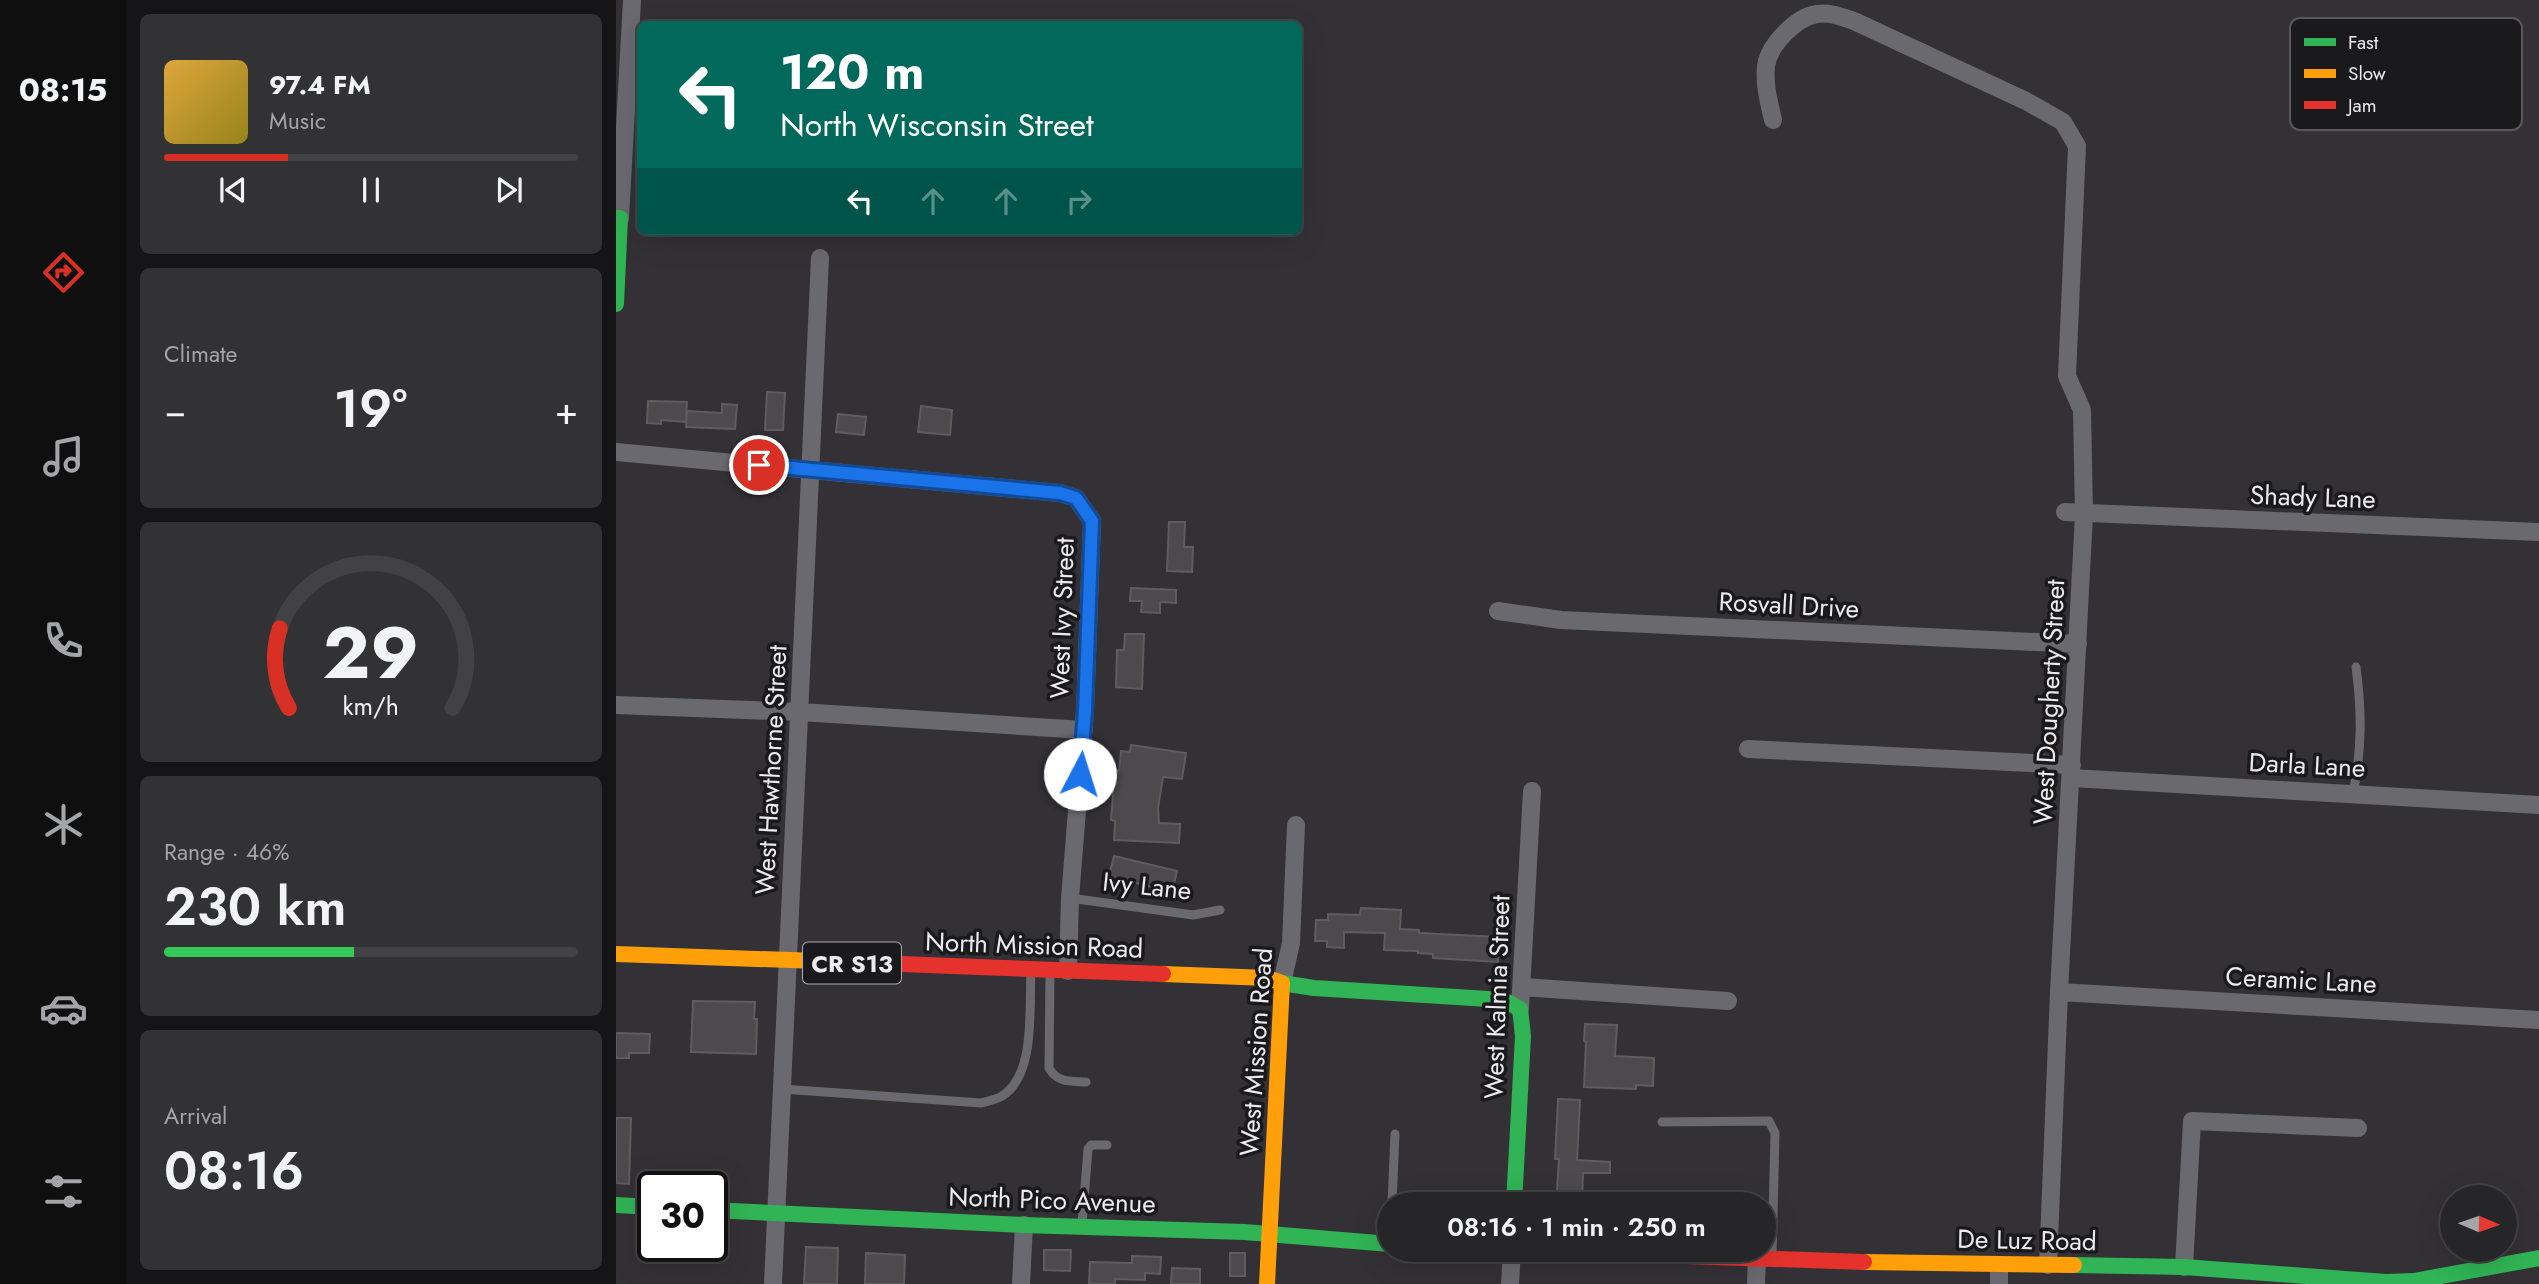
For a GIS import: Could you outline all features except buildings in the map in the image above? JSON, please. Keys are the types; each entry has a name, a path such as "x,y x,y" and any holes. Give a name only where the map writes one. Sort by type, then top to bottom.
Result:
{"main road":[{"path":"616,304 618,218"},
{"name":"North Mission Road","path":"616,954 1268,978 1314,988 1504,1000 1520,1009"},
{"name":"West Mission Road","path":"1267,1284 1282,983"},
{"name":"West Kalmia Street","path":"1515,1192 1523,1036 1520,1009"},
{"path":"616,1205 637,1206"},
{"name":"North Pico Avenue","path":"728,1210 1270,1234 1377,1243"},
{"name":"De Luz Road","path":"1776,1259 2184,1267 2414,1282 2539,1258"}],"street":[{"path":"618,218 632,0"},
{"name":"West Dougherty Street","path":"1773,120 1765,84 1766,62 1779,38 1814,14 1833,14 1854,20 2026,101 2063,122 2077,146 2067,376 2082,410 2084,514 2048,1265"},
{"name":"West Hawthorne Street","path":"773,1284 820,258"},
{"path":"616,452 811,470"},
{"name":"West Ivy Street","path":"811,470 1060,493 1076,498 1092,521 1084,730 1070,898 1059,971"},
{"name":"Shady Lane","path":"2065,512 2539,532"},
{"name":"Rosvall Drive","path":"1498,611 1561,620 2078,645"},
{"path":"616,705 800,712 1084,730"},
{"name":"Darla Lane","path":"1748,749 2539,806"},
{"name":"West Kalmia Street","path":"1520,1009 1532,791"},
{"name":"West Mission Road","path":"1282,983 1291,943 1296,825"},
{"path":"1522,987 1728,1001"},
{"name":"Ceramic Lane","path":"2059,992 2539,1020"},
{"path":"2184,1267 2192,1121 2358,1128"},
{"path":"1021,1284 1024,1225"},
{"path":"1510,1262 1510,1284"},
{"path":"1756,1284 1764,1262"},
{"path":"1998,1284 1999,1265"}],"lane":[{"path":"2353,794 2361,751 2361,715 2356,667"},
{"name":"Ivy Lane","path":"1070,898 1193,915 1220,909"},
{"path":"782,1089 981,1103 1002,1096 1016,1082 1026,1063 1031,970"},
{"path":"1059,971 1049,1068 1056,1077 1086,1082"},
{"path":"1662,1122 1769,1121 1775,1133 1770,1192"},
{"path":"1393,1192 1395,1134"},
{"path":"1082,1226 1088,1149 1091,1145 1107,1145"}],"traffic: fast":[{"path":"616,218 620,218 616,304"},
{"path":"1282,983 1314,988 1504,1000 1520,1009 1523,1036 1515,1192"},
{"path":"616,1205 637,1206"},
{"path":"728,1211 1244,1232 1377,1243"},
{"path":"2074,1265 2184,1267 2386,1282 2414,1281 2539,1258"}],"traffic: slow":[{"path":"616,954 874,963"},
{"path":"1163,974 1268,978 1282,983 1267,1284"},
{"path":"1864,1262 2074,1265"}],"traffic: jam":[{"path":"874,963 1163,974"},
{"path":"1776,1259 1864,1262"}],"route":[{"path":"759,465 1060,493 1076,498 1092,521 1080,774"}]}
